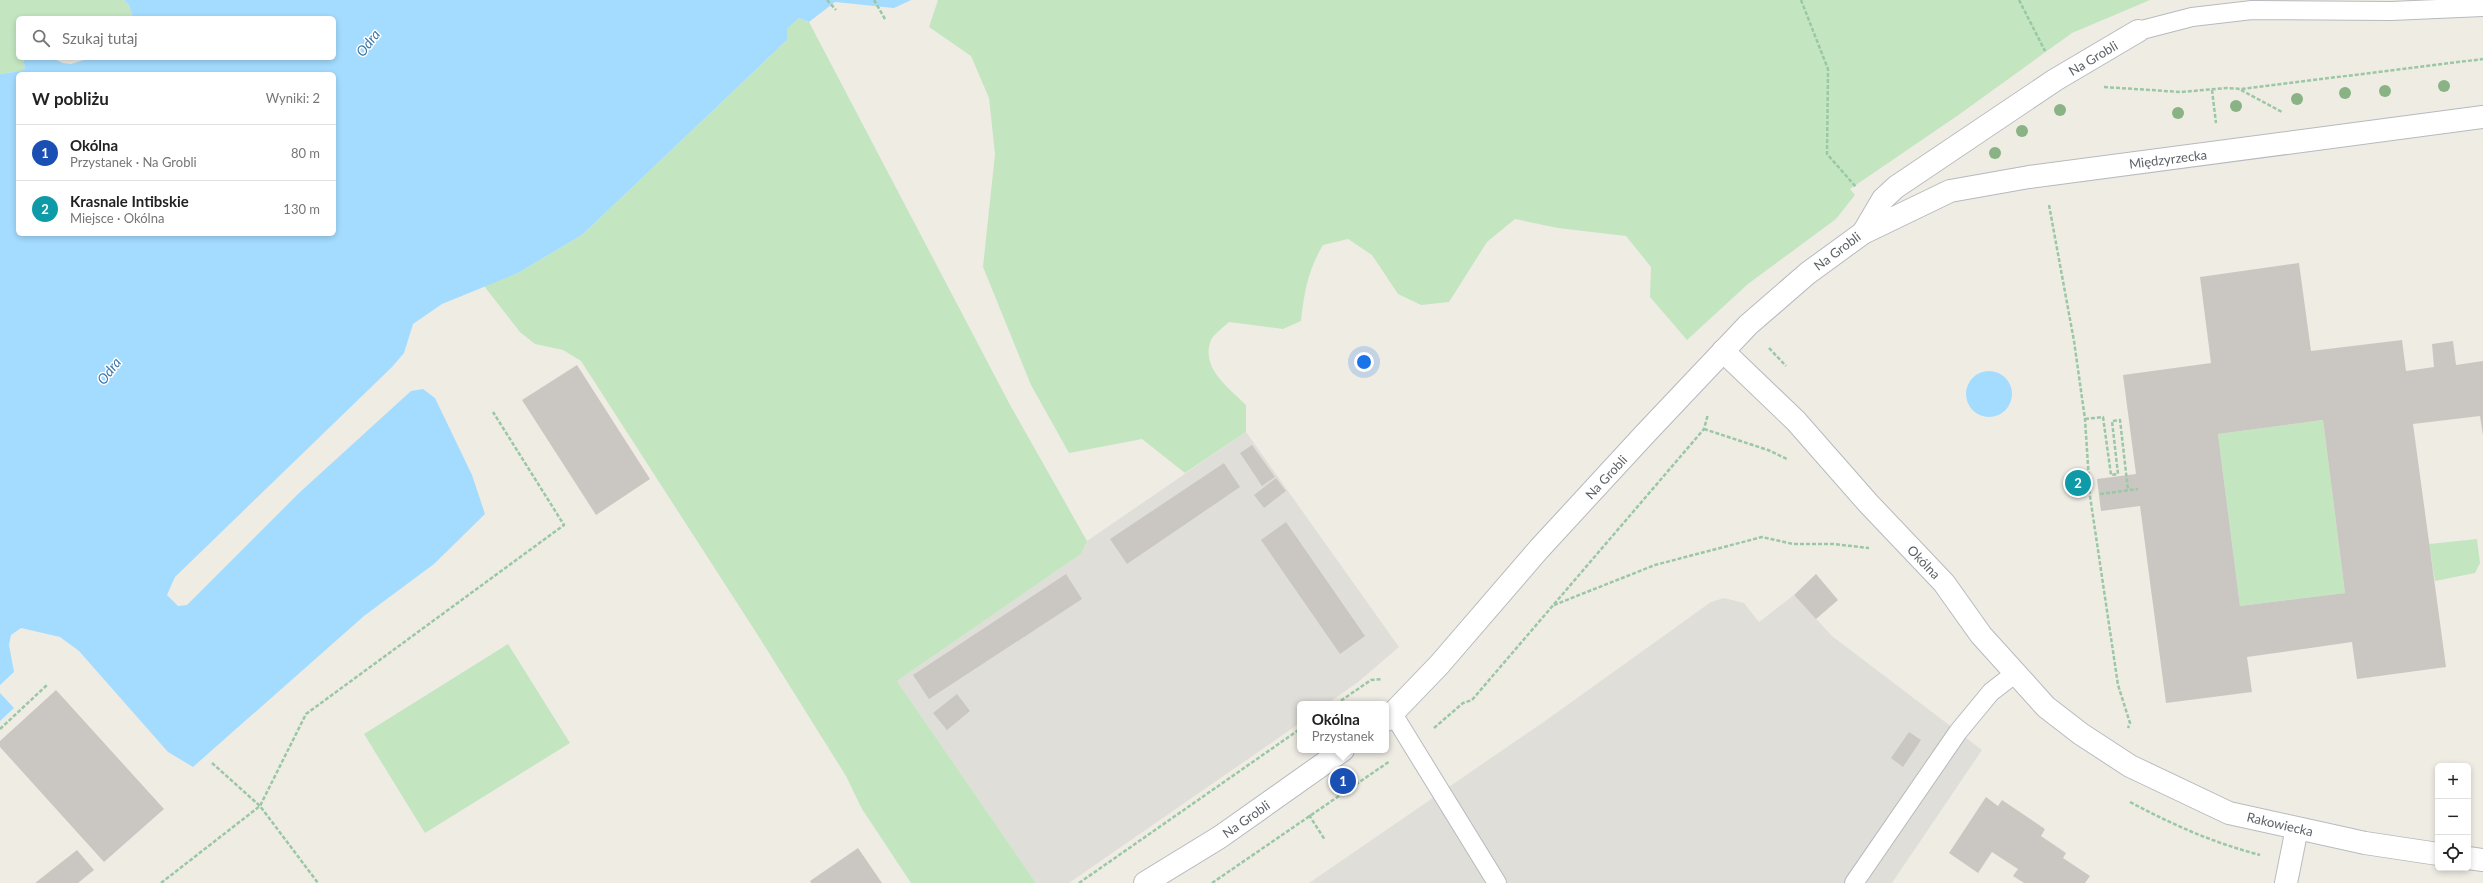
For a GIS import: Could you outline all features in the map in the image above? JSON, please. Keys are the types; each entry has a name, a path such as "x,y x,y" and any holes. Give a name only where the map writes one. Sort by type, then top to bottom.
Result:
{"street":[{"name":"Na Grobli","path":"1390,717 1439,665 1539,549 1723,351 1748,325 1808,273 1863,233 1883,199 1896,187 2047,85 2138,31"},
{"name":"Międzyrzecka","path":"1863,233 1950,191 2044,175 2483,117"},
{"name":"Okólna","path":"1723,351 1796,421 1868,503 1944,583 1981,634 2017,672 2046,707 2081,734 2130,766"},
{"name":"Na Grobli","path":"1145,883 1220,837 1340,753"},
{"name":"Rakowiecka","path":"2130,766 2229,813 2365,843 2435,854"},
{"path":"2286,883 2297,828"},
{"path":"2471,858 2483,860"}],"lane":[{"name":"Na Grobli","path":"2138,31 2192,17 2252,10 2391,11 2483,7"},
{"path":"1854,883 1958,732 1991,692 2017,672"},
{"path":"1390,717 1413,745 1497,883"}],"path":[{"path":"827,0 836,10"},
{"path":"874,0 885,19"},
{"path":"1801,0 1828,69 1828,154 1857,189 1883,199"},
{"path":"2019,0 2046,52"},
{"path":"2070,72 2088,86 2181,92 2241,89 2483,59"},
{"path":"2212,90 2215,119"},
{"path":"2044,175 2074,341 2085,419 2091,504 2118,685 2130,723 2126,734"},
{"path":"161,883 260,806 306,714 564,525 493,412"},
{"path":"2085,419 2103,417 2110,476 2118,474 2112,420 2120,420 2128,490"},
{"path":"1212,883 1413,745 1463,703 1472,700 1704,429 1778,454"},
{"path":"2100,494 2138,489"},
{"path":"1552,606 1655,565 1762,537 1793,544 1833,544 1873,548"},
{"path":"0,729 47,685"},
{"path":"1080,883 1297,731"},
{"path":"212,763 260,806 318,883"},
{"path":"1306,812 1325,840"}],"shaded area":[{"path":"1246,432 1399,647 1358,682 1331,701 1297,701 1297,725 1069,883 1036,883 897,681 1081,554 1087,541"},
{"path":"1794,595 1832,636 1982,750 1892,883 1309,883 1545,721 1711,602 1724,598 1744,603 1759,622"}],"green space":[{"path":"0,0 124,0 129,5 132,16 16,16 16,60 23,60 25,68 20,71 0,74"},
{"path":"938,0 2150,0 2072,33 1957,116 1850,189 1855,195 1836,219 1748,284 1687,340 1650,297 1651,267 1626,236 1558,228 1515,219 1487,242 1449,302 1421,305 1398,294 1372,255 1348,239 1323,245 1310,273 1301,321 1283,329 1229,322 1212,338 1209,350 1209,360 1218,377 1246,405 1246,432 1185,473 1142,439 1069,453 1031,385 983,267 995,154 989,98 971,56 929,27"},
{"path":"799,18 809,22 1009,403 1087,541 1081,554 897,681 1036,883 911,883 862,809 846,776 759,637 581,361 563,350 535,344 520,332 484,286 518,273 582,235 787,40 787,29"},
{"path":"2323,420 2345,593 2240,606 2218,434"},
{"path":"2477,539 2480,563 2475,573 2435,581 2429,544"},
{"path":"508,644 570,743 425,833 364,734"}],"water":[{"name":"Odra","path":"124,0 911,0 894,8 835,2 809,22 799,18 787,29 787,40 582,235 518,273 442,304 413,324 404,353 392,367 175,577 167,595 178,606 187,605 299,493 411,391 423,389 435,398 472,475 485,514 434,564 364,616 193,767 168,752 79,651 60,637 21,628 11,635 9,645 14,672 0,685 0,74 20,71 25,68 23,60 56,60 71,64 84,60 336,60 336,16 132,16 129,5"},
{"path":"1989,371 2002,375 2008,381 2012,394 2008,407 2002,413 1989,417 1976,413 1970,407 1966,394 1970,381 1976,375"},
{"path":"0,693 14,708 0,721"}],"building":[{"path":"2299,263 2311,351 2402,340 2406,371 2434,367 2432,344 2453,341 2456,365 2483,361 2483,436 2480,416 2413,424 2446,667 2357,679 2352,642 2247,657 2252,692 2166,703 2140,506 2101,511 2097,479 2136,474 2123,375 2211,363 2200,277","holes":["2323,420 2345,593 2240,606 2218,434"]},
{"path":"577,365 650,479 596,515 522,400"},
{"path":"1252,445 1275,477 1262,486 1240,453"},
{"path":"1224,463 1240,487 1127,564 1110,539"},
{"path":"1276,478 1286,491 1264,508 1254,495"},
{"path":"1286,522 1365,636 1340,654 1261,540"},
{"path":"1066,574 1082,599 929,699 913,675"},
{"path":"1816,574 1838,600 1816,619 1794,595"},
{"path":"56,690 164,809 104,862 0,747 0,741"},
{"path":"957,694 970,711 947,730 933,713"},
{"path":"1909,732 1921,740 1903,767 1891,758"},
{"path":"1986,797 1998,806 2002,800 2045,829 2041,836 2066,853 2063,858 2090,876 2085,883 2024,883 2013,876 2018,869 1992,852 1978,873 1949,853"},
{"path":"858,848 882,883 811,883 810,881"},
{"path":"77,850 94,870 78,883 35,883"}],"place":[{"name":"Krasnale Intibskie","path":"2078,483"},
{"name":"Okólna","path":"1343,781"}]}
